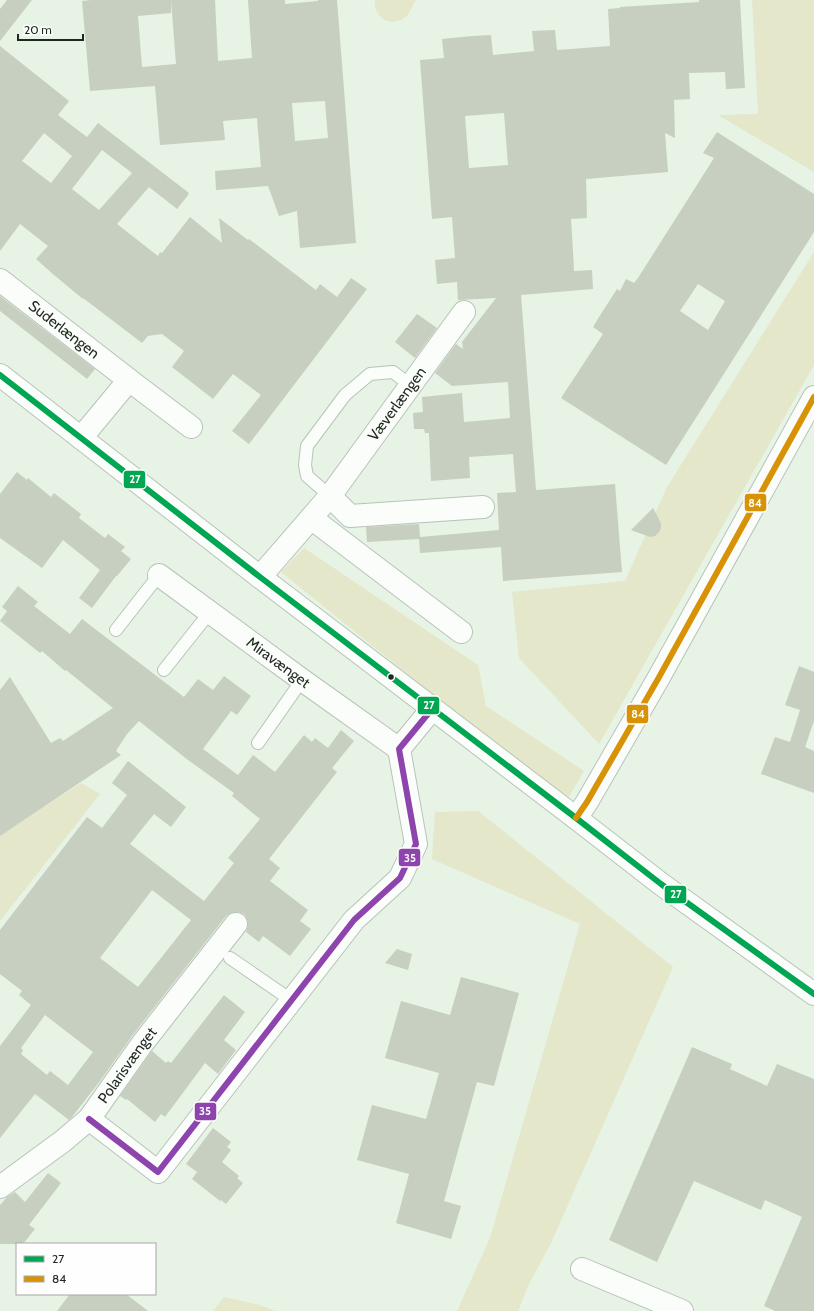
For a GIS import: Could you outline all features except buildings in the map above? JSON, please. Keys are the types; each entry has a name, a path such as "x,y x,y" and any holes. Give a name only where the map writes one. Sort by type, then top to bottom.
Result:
{"street":[{"name":"Suderlængen","path":"0,280 191,427"},
{"name":"Væverlængen","path":"260,578 330,496 464,312"},
{"path":"0,375 260,578 661,884 814,994"},
{"path":"81,438 129,380"},
{"path":"576,818 587,802 658,679 814,397"},
{"path":"330,496 350,516 483,507"},
{"path":"311,518 462,632"},
{"name":"Miravænget","path":"159,575 399,749"},
{"path":"88,1119 158,1172 354,920 400,878 416,844 399,749 432,709"},
{"name":"Polarisvænget","path":"0,1187 63,1141 88,1119 142,1044 236,924"},
{"path":"582,1269 682,1311"}],"lane":[{"path":"330,496 307,476 305,466 307,446 345,395 370,374 393,372 410,385"},
{"path":"116,630 159,575"},
{"path":"164,670 210,612"},
{"path":"258,743 302,680"},
{"path":"230,958 291,1000"}],"green space":[{"path":"375,0 416,0 406,17 393,22 379,16 375,6"},
{"path":"752,0 814,0 814,172 718,115 758,114"},
{"path":"814,252 814,365 599,744 519,658 512,592 625,581 667,487"},
{"path":"304,548 478,665 486,706 584,771 566,802 281,572"},
{"path":"81,783 100,794 0,921 0,835"},
{"path":"478,811 673,967 551,1243 528,1286 518,1311 457,1311 490,1238 580,924 432,859 435,812"},
{"path":"224,1297 259,1305 275,1311 213,1311"}],"transit line":[{"name":"27","path":"0,375 260,577 661,884 814,994"},
{"name":"84","path":"576,818 587,802 658,679 814,397"},
{"name":"35","path":"89,1119 158,1172 354,920 400,878 416,844 399,749 432,709"}]}
